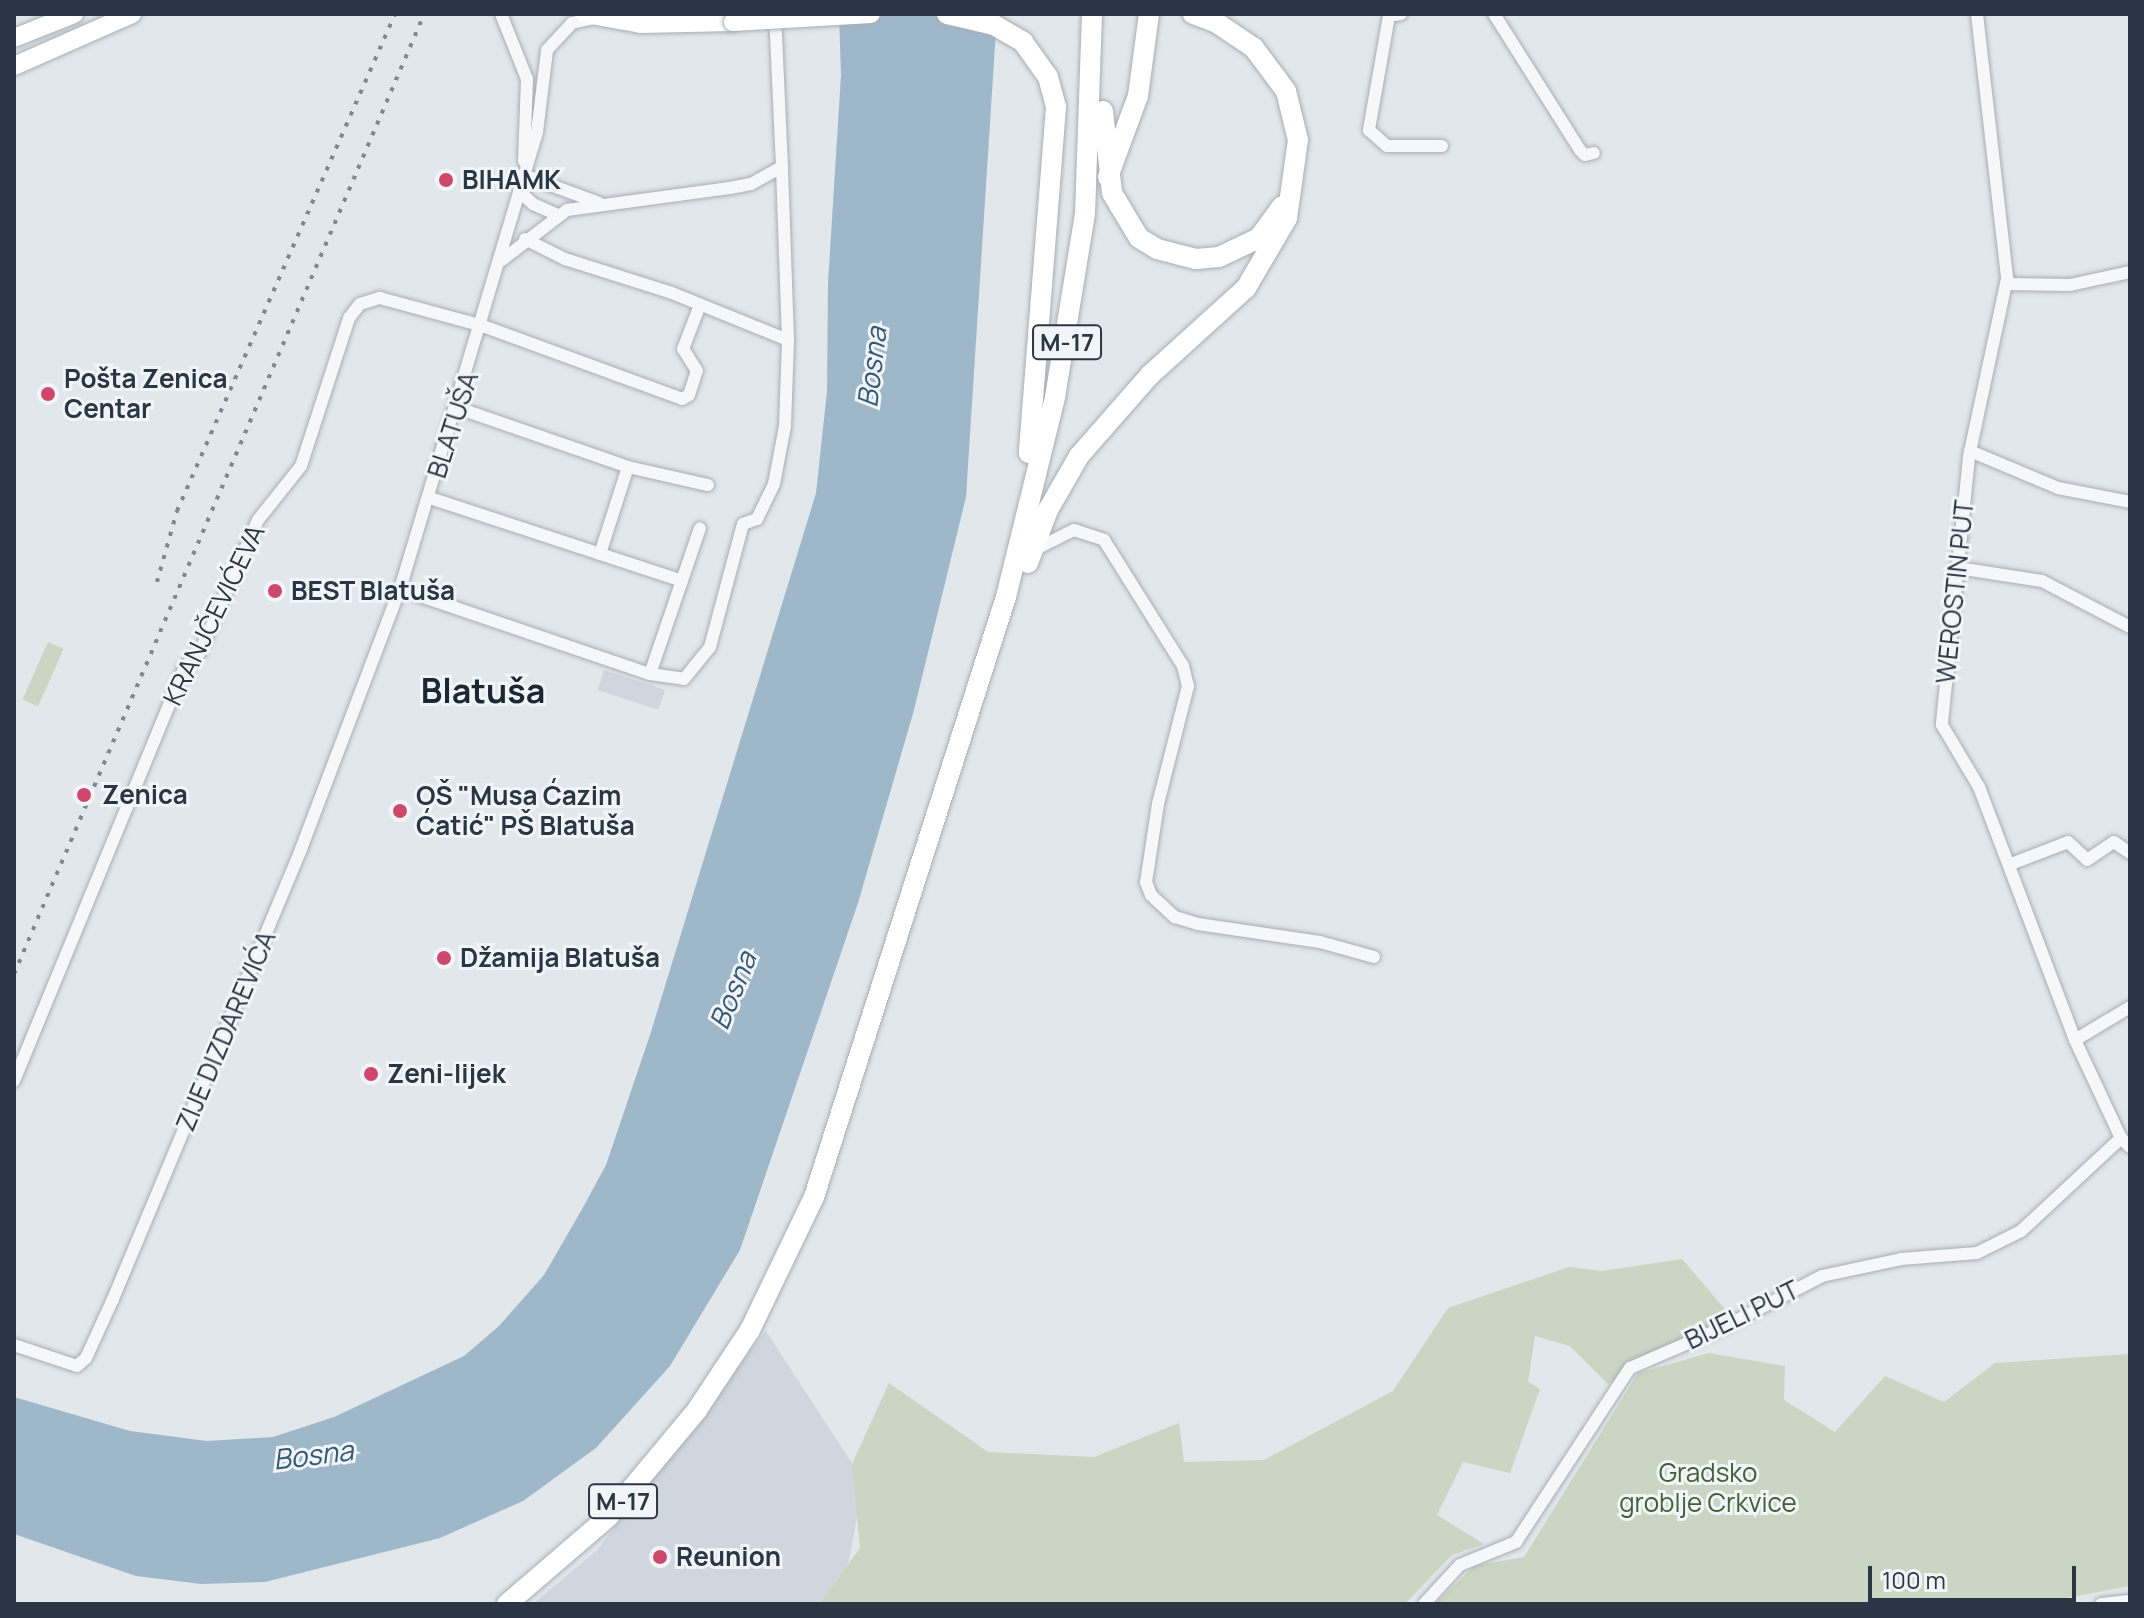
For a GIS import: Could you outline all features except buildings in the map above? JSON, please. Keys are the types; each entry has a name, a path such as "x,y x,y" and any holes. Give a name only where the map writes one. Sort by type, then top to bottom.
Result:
{"highway":[{"path":"947,14 994,25 1034,54 1054,94 1056,147 1033,435 987,619 986,661"},
{"name":"M-17","path":"507,1604 581,1543 653,1468 720,1379 788,1257 858,1070 1019,547 1069,330 1089,160 1092,14"},
{"path":"1103,14 1108,177 1124,220 1139,238 1173,254 1219,257 1244,249 1279,213 1297,161"},
{"path":"1108,177 1138,96 1149,14"},
{"path":"986,661 1008,627 1048,510 1098,433 1150,375 1246,288 1287,218 1297,161 1294,115 1273,69 1235,33 1193,14"}],"main road":[{"path":"14,38 74,14"},
{"path":"14,66 132,14"},
{"path":"591,15 663,25 871,14"}],"street":[{"name":"BLATUŠA","path":"501,14 527,79 523,172"},
{"path":"400,589 650,674 684,679 697,669 710,647 743,524 757,519 774,484 785,426 788,340 775,14"},
{"path":"1494,14 1580,150 1585,155 1594,153"},
{"name":"WEROSTIN PUT","path":"1977,14 2006,284 1970,451 1942,725 1979,787 2011,864 2075,1040 2126,1143"},
{"name":"BLATUŠA","path":"360,697 400,589 483,326 523,172 537,132 547,50 572,23 591,15"},
{"path":"1393,15 1369,130 1387,146 1442,146"},
{"path":"502,260 558,215 599,203 741,186 782,167"},
{"path":"523,172 599,203"},
{"path":"519,191 533,204 558,215"},
{"path":"525,239 565,259 700,305 788,340"},
{"path":"2006,284 2070,285 2130,272"},
{"name":"KRANJČEVIĆEVA","path":"14,1081 185,667 200,652 258,520 301,466 349,318 360,304 380,298 483,326 682,399 689,395 697,371 683,349 700,305"},
{"path":"458,408 628,467 708,485"},
{"path":"1970,451 2058,488 2130,502"},
{"path":"600,554 628,467"},
{"path":"430,498 682,581"},
{"path":"650,674 700,528"},
{"path":"1031,554 1051,538 1074,530 1104,540 1183,666 1188,686 1158,804 1146,882 1151,895 1175,917 1198,924 1320,942 1374,957"},
{"path":"1958,568 2042,581 2130,627"},
{"name":"ZIJE DIZDAREVIĆA","path":"14,1345 70,1365 83,1362 229,1027 360,697"},
{"path":"2011,864 2068,842 2087,860 2114,842 2130,853"},
{"path":"2075,1040 2130,1007"},
{"name":"BIJELI PUT","path":"1424,1604 1460,1565 1516,1542 1630,1368 1718,1330 1822,1276 1901,1259 1977,1253 2021,1231 2126,1143"},
{"path":"2101,1604 2130,1601"}],"shaded area":[{"path":"604,670 665,690 658,710 598,690"},
{"path":"766,1331 864,1482 848,1564 819,1604 533,1604 597,1550"}],"green space":[{"path":"48,642 64,649 38,706 22,700"},
{"path":"1682,1259 1730,1315 1608,1384 1570,1346 1535,1336 1528,1382 1540,1389 1510,1473 1463,1462 1437,1515 1484,1544 1452,1555 1405,1604 819,1604 860,1548 852,1464 889,1383 988,1452 1094,1457 1179,1423 1184,1462 1264,1460 1393,1391 1448,1308 1569,1267 1602,1271"},
{"name":"Gradsko groblje Crkvice","path":"1709,1353 1785,1366 1784,1400 1835,1432 1885,1376 1944,1402 1995,1363 2130,1354 2130,1586 2033,1604 1435,1604 1474,1566 1524,1557 1638,1373"}],"water":[{"name":"Bosna","path":"839,14 997,14 966,497 914,710 858,903 740,1250 670,1366 596,1448 523,1501 440,1538 265,1582 201,1584 136,1576 14,1534 14,1397 130,1431 207,1441 273,1437 334,1417 464,1356 499,1326 544,1275 606,1165 650,1035 816,493 827,391 828,283 841,75"}],"railway":[{"path":"157,582 177,511 395,14"},
{"path":"14,974 424,14"}],"place":[{"name":"BIHAMK","path":"446,180"},
{"name":"Pošta Zenica Centar","path":"48,394"},
{"name":"BEST Blatuša","path":"275,591"},
{"name":"Zenica","path":"84,795"},
{"name":"OŠ \"Musa Ćazim Ćatić\" PŠ Blatuša","path":"400,811"},
{"name":"Džamija Blatuša","path":"444,958"},
{"name":"Zeni-lijek","path":"371,1074"},
{"name":"Reunion","path":"660,1557"}],"district":[{"name":"Blatuša","path":"483,691"}]}
